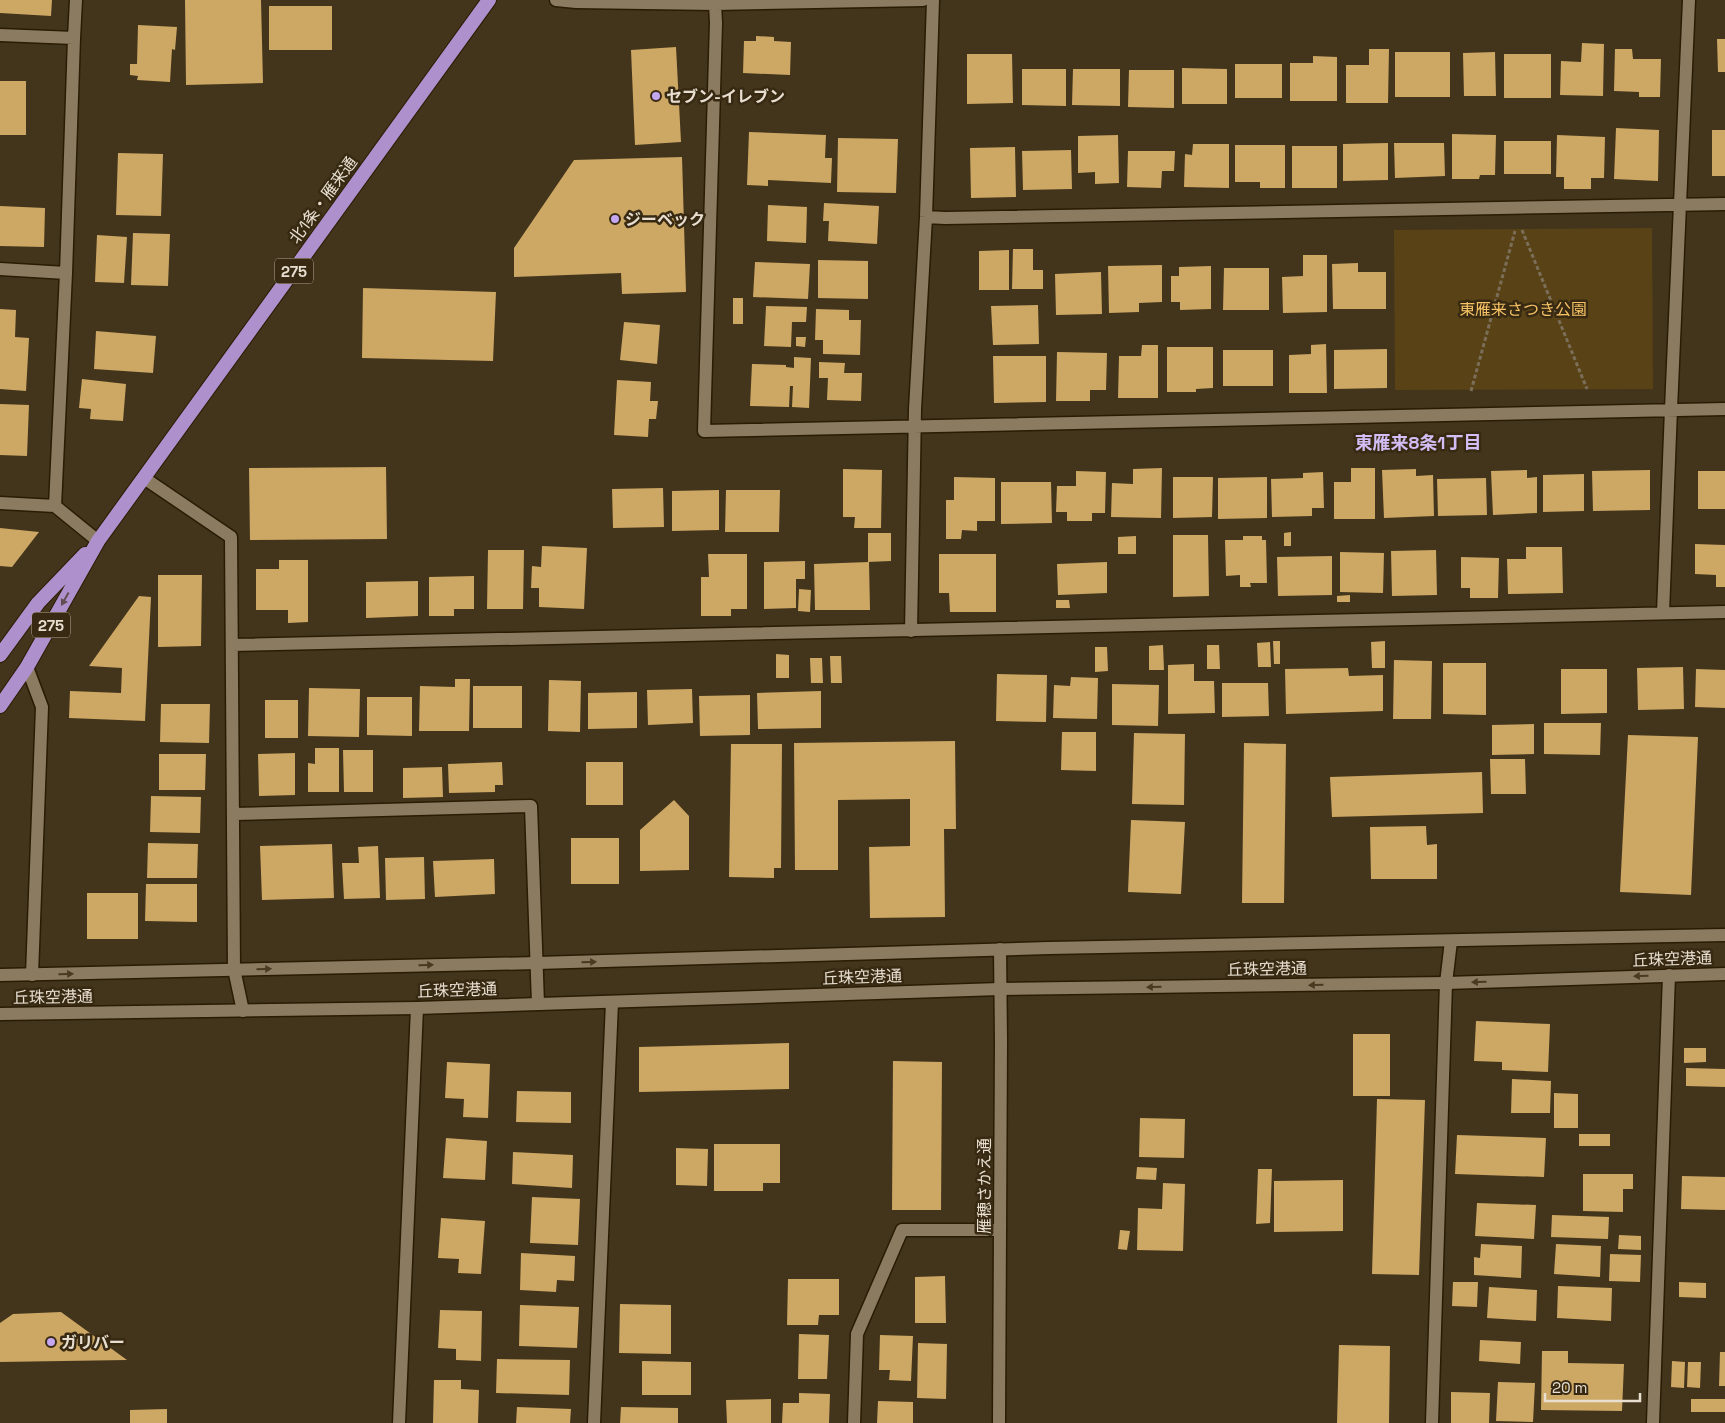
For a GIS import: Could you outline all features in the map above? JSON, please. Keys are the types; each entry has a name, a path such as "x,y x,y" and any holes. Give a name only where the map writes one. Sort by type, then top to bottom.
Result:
{"highway":[{"name":"北1条・雁来通","path":"0,706 27,668 98,541 489,0"},
{"name":"北1条・雁来通","path":"0,655 38,603 98,541"}],"street":[{"path":"55,506 76,0"},
{"path":"556,0 715,4 923,0"},
{"path":"911,631 915,425 926,217 933,0"},
{"path":"1663,613 1689,0"},
{"path":"715,4 704,431 1725,408"},
{"path":"0,35 74,38"},
{"path":"926,217 1725,204"},
{"path":"0,269 66,273"},
{"path":"144,478 231,537 234,969 243,1011"},
{"path":"0,503 55,506 98,541"},
{"path":"232,645 1725,612"},
{"path":"27,668 42,707 32,975"},
{"path":"234,814 531,806 538,1004"},
{"name":"丘珠空港通","path":"0,975 537,963 1000,949 1725,935"},
{"path":"1432,1423 1446,983 1451,941"},
{"name":"雁穂さかえ通","path":"999,1423 1000,949"},
{"name":"丘珠空港通","path":"0,1014 417,1008 1000,989 1446,983 1725,974"},
{"path":"1653,1423 1669,976"},
{"path":"594,1423 612,1002"},
{"path":"399,1423 417,1008"},
{"path":"854,1423 857,1334 902,1230 1000,1230"}],"path":[{"path":"1470,398 1515,230"},
{"path":"1522,230 1590,395"}],"green space":[{"name":"東雁来さつき公園","path":"1652,228 1653,389 1395,390 1394,230"}],"building":[{"path":"0,0 52,0 51,16 0,13"},
{"path":"185,0 261,0 263,83 186,85"},
{"path":"269,6 332,6 332,50 269,50"},
{"path":"138,25 177,27 175,50 172,49 170,82 137,80 138,76 130,75 130,64 137,64"},
{"path":"756,36 774,37 774,41 791,42 790,75 743,73 744,41 756,41"},
{"path":"1717,39 1725,39 1725,72 1718,72"},
{"path":"1582,43 1604,44 1603,96 1560,95 1561,61 1581,62"},
{"name":"セブン-イレブン","path":"676,47 681,142 635,145 631,50"},
{"path":"1369,49 1389,49 1388,103 1346,103 1346,65 1369,65"},
{"path":"1615,49 1632,49 1633,59 1661,59 1660,97 1639,97 1639,92 1614,91"},
{"path":"1395,52 1450,52 1450,97 1395,97"},
{"path":"1495,52 1496,96 1464,96 1463,53"},
{"path":"967,54 1012,54 1013,103 967,104"},
{"path":"1504,54 1551,54 1551,98 1504,98"},
{"path":"1313,56 1337,57 1337,101 1290,101 1290,63 1313,63"},
{"path":"1235,64 1282,64 1282,98 1235,98"},
{"path":"1182,68 1227,69 1227,104 1182,104"},
{"path":"1022,69 1066,69 1066,106 1022,105"},
{"path":"1073,69 1120,69 1120,106 1072,105"},
{"path":"1129,70 1174,70 1174,108 1128,107"},
{"path":"0,81 26,81 26,135 0,135"},
{"path":"1616,128 1659,130 1658,181 1614,179"},
{"path":"1712,130 1725,130 1725,176 1712,176"},
{"path":"749,132 826,135 825,158 832,158 831,183 768,180 768,186 747,185"},
{"path":"1452,134 1496,135 1495,175 1480,175 1479,179 1452,179"},
{"path":"1118,135 1119,183 1095,184 1095,172 1078,173 1078,136"},
{"path":"1557,135 1605,137 1604,178 1591,178 1591,189 1564,189 1564,177 1556,177"},
{"path":"838,138 898,139 896,193 837,192"},
{"path":"1504,141 1551,141 1551,174 1504,174"},
{"path":"1388,143 1388,180 1343,181 1343,144"},
{"path":"1394,143 1444,143 1445,176 1395,178"},
{"path":"1193,144 1229,144 1229,188 1184,187 1185,154 1192,155"},
{"path":"1235,145 1285,145 1285,188 1260,188 1260,182 1235,182"},
{"path":"1292,146 1337,146 1337,188 1292,188"},
{"path":"1015,147 1016,197 971,198 970,148"},
{"path":"1071,150 1072,189 1023,190 1022,151"},
{"path":"1128,151 1175,151 1174,171 1162,171 1161,188 1127,187"},
{"path":"118,153 163,154 161,216 116,215"},
{"path":"682,157 686,292 622,294 621,273 514,277 514,248 574,160"},
{"path":"824,203 879,206 877,244 828,241 829,221 823,221"},
{"path":"768,205 807,207 806,243 767,241"},
{"path":"0,206 45,208 44,247 0,246"},
{"path":"133,233 170,234 168,286 131,285"},
{"path":"97,235 127,237 124,283 95,282"},
{"path":"1013,249 1033,249 1033,270 1043,270 1043,289 1012,289"},
{"path":"1009,250 1009,290 979,290 979,251"},
{"path":"1303,255 1327,255 1327,312 1283,313 1282,277 1303,276"},
{"path":"818,260 868,261 868,299 818,298"},
{"path":"755,262 810,264 808,299 753,297"},
{"path":"1358,263 1358,272 1386,272 1386,309 1333,309 1332,264"},
{"path":"1162,265 1162,302 1139,303 1139,312 1109,313 1108,266"},
{"path":"1211,266 1211,309 1180,310 1180,302 1171,302 1171,276 1179,276 1179,267"},
{"path":"1224,268 1269,268 1269,310 1223,310"},
{"path":"1101,272 1102,314 1056,315 1055,274"},
{"path":"363,288 496,292 493,361 362,358"},
{"path":"733,298 743,298 743,324 733,324"},
{"path":"1038,305 1039,344 993,345 991,306"},
{"path":"766,306 807,307 806,322 792,322 791,347 764,346"},
{"path":"0,309 16,310 15,337 29,338 26,391 0,389"},
{"path":"816,309 849,310 849,320 861,320 860,355 823,354 823,340 815,340"},
{"path":"624,322 660,325 657,364 620,360"},
{"path":"96,331 156,336 153,373 94,369"},
{"path":"796,337 806,337 805,347 796,346"},
{"path":"1326,344 1327,393 1289,393 1289,355 1311,354 1311,345"},
{"path":"1142,345 1158,345 1158,398 1118,398 1119,356 1141,356"},
{"path":"1167,347 1213,347 1213,388 1196,389 1196,392 1167,392"},
{"path":"1387,349 1387,388 1334,389 1334,350"},
{"path":"1223,350 1273,350 1273,386 1223,386"},
{"path":"1057,352 1107,353 1106,390 1090,390 1090,401 1056,401"},
{"path":"993,356 1046,356 1046,402 994,403"},
{"path":"794,357 811,358 809,408 792,407 793,386 790,386 789,407 750,406 752,364 786,365 786,367 794,368"},
{"path":"819,362 845,363 844,373 862,373 861,401 827,400 828,378 819,378"},
{"path":"82,379 126,384 123,421 90,419 91,409 79,408"},
{"path":"617,380 651,382 650,401 658,401 656,419 649,419 648,437 614,435"},
{"path":"0,404 29,405 27,456 0,455"},
{"path":"386,467 387,539 250,540 249,468"},
{"path":"1162,468 1161,518 1111,517 1112,483 1133,484 1133,469"},
{"path":"1351,468 1375,468 1375,519 1334,519 1334,482 1351,482"},
{"path":"843,469 882,470 881,528 854,528 855,517 843,517"},
{"path":"1416,469 1416,476 1433,475 1434,516 1384,518 1382,470"},
{"path":"1527,470 1527,478 1537,477 1537,513 1493,515 1491,471"},
{"path":"1650,470 1650,510 1593,511 1592,471"},
{"path":"1076,471 1106,472 1105,513 1092,513 1092,521 1067,521 1067,512 1056,512 1057,486 1076,486"},
{"path":"1698,471 1725,471 1725,509 1698,509"},
{"path":"1323,472 1324,508 1312,508 1312,516 1272,517 1271,479 1303,478 1303,473"},
{"path":"1584,474 1584,511 1543,512 1543,475"},
{"path":"954,477 995,478 995,521 977,521 977,531 962,530 961,539 946,539 946,500 954,500"},
{"path":"1173,477 1213,477 1212,517 1173,518"},
{"path":"1267,477 1267,518 1218,519 1218,478"},
{"path":"1486,478 1487,515 1438,516 1437,479"},
{"path":"1001,482 1051,482 1052,523 1001,524"},
{"path":"663,488 664,527 613,528 612,489"},
{"path":"719,490 719,530 672,531 672,491"},
{"path":"726,490 780,490 779,532 725,532"},
{"path":"0,528 39,532 12,567 0,566"},
{"path":"1291,532 1291,546 1284,546 1284,533"},
{"path":"868,533 891,533 891,561 868,562"},
{"path":"1173,535 1208,535 1209,596 1173,597"},
{"path":"1136,536 1136,554 1118,554 1118,537"},
{"path":"1243,536 1262,536 1262,540 1266,540 1267,583 1250,583 1251,587 1240,587 1240,575 1226,576 1225,540 1243,540"},
{"path":"1695,544 1725,545 1725,587 1716,587 1716,575 1695,574"},
{"path":"542,546 587,548 584,609 539,607 539,588 531,588 532,566 541,567"},
{"path":"1526,547 1562,547 1563,593 1508,594 1507,559 1526,559"},
{"path":"488,550 524,550 523,609 487,609"},
{"path":"1436,550 1437,595 1392,596 1391,551"},
{"path":"1340,552 1384,553 1383,593 1340,592"},
{"path":"708,554 747,554 747,609 731,609 731,616 701,616 701,577 709,577"},
{"path":"939,554 996,554 996,612 950,612 949,593 939,593"},
{"path":"1332,556 1332,595 1278,596 1277,557"},
{"path":"1461,557 1499,558 1498,598 1470,598 1470,588 1461,588"},
{"path":"279,560 308,560 308,622 288,623 288,610 256,610 256,569 279,569"},
{"path":"805,561 805,579 796,579 796,608 764,609 764,562"},
{"path":"869,562 870,610 815,610 814,564"},
{"path":"1107,562 1107,593 1058,595 1057,564"},
{"path":"158,575 202,575 201,646 158,647"},
{"path":"474,576 474,609 454,609 454,616 429,616 429,577"},
{"path":"418,581 418,616 366,618 366,582"},
{"path":"799,589 811,590 810,612 798,611"},
{"path":"1350,595 1350,602 1337,602 1337,596"},
{"path":"139,596 151,597 145,721 69,718 70,691 121,693 122,668 89,666"},
{"path":"1056,600 1069,600 1070,608 1056,608"},
{"path":"1273,641 1280,641 1280,664 1274,664"},
{"path":"1385,641 1385,668 1372,668 1371,642"},
{"path":"1270,642 1271,667 1258,667 1257,643"},
{"path":"1163,645 1164,670 1149,670 1149,646"},
{"path":"1207,645 1219,645 1220,669 1207,669"},
{"path":"1095,647 1107,647 1108,671 1095,672"},
{"path":"776,654 789,655 789,678 776,678"},
{"path":"830,656 841,656 842,683 831,683"},
{"path":"810,658 822,658 823,683 811,683"},
{"path":"1394,660 1432,661 1431,719 1393,719"},
{"path":"1443,663 1486,663 1486,715 1443,714"},
{"path":"1194,664 1194,681 1214,681 1215,713 1168,714 1168,665"},
{"path":"1683,667 1684,709 1638,710 1637,668"},
{"path":"1348,668 1349,676 1383,675 1383,711 1286,714 1285,669"},
{"path":"1561,669 1607,669 1607,713 1561,714"},
{"path":"1696,669 1725,670 1725,708 1695,707"},
{"path":"997,674 1047,675 1046,722 996,721"},
{"path":"1071,677 1098,678 1097,719 1053,718 1054,685 1070,686"},
{"path":"455,679 470,679 469,731 419,731 420,686 455,687"},
{"path":"549,680 581,681 580,732 548,731"},
{"path":"1222,683 1268,683 1269,716 1222,717"},
{"path":"1112,684 1159,685 1158,726 1112,725"},
{"path":"473,686 522,686 522,728 473,728"},
{"path":"309,688 360,689 359,737 308,736"},
{"path":"692,689 693,723 648,725 647,690"},
{"path":"821,691 821,728 758,729 757,693"},
{"path":"637,692 637,728 588,729 588,693"},
{"path":"750,695 750,735 700,736 699,696"},
{"path":"367,697 412,697 412,736 367,735"},
{"path":"265,700 298,700 298,738 265,738"},
{"path":"161,704 210,704 209,743 160,742"},
{"path":"1544,723 1601,723 1600,755 1544,754"},
{"path":"1534,724 1534,754 1492,755 1492,725"},
{"path":"1062,732 1096,732 1096,771 1061,770"},
{"path":"1134,733 1185,734 1184,805 1132,804"},
{"path":"1628,735 1698,737 1691,895 1620,892"},
{"path":"955,741 956,829 944,829 945,917 870,918 869,847 910,846 910,799 838,800 838,870 795,870 794,743"},
{"path":"1244,743 1286,744 1284,903 1242,903"},
{"path":"731,744 782,744 781,868 774,868 774,878 729,877"},
{"path":"315,748 339,748 339,792 308,792 308,763 315,764"},
{"path":"343,750 373,750 373,792 344,792"},
{"path":"295,753 295,795 259,796 258,754"},
{"path":"159,754 206,754 205,790 159,790"},
{"path":"1490,759 1525,759 1526,794 1491,794"},
{"path":"502,762 503,785 495,785 495,792 449,793 448,764"},
{"path":"586,762 623,762 623,805 586,805"},
{"path":"442,767 443,797 403,798 403,768"},
{"path":"1482,772 1483,813 1332,817 1330,777"},
{"path":"151,796 201,797 200,833 150,832"},
{"path":"674,800 689,816 689,870 640,871 640,830"},
{"path":"1131,820 1185,822 1181,894 1128,892"},
{"path":"1426,826 1427,845 1437,844 1437,879 1371,879 1370,827"},
{"path":"571,838 619,838 619,884 571,884"},
{"path":"148,843 198,844 197,878 147,878"},
{"path":"332,844 334,898 262,900 260,846"},
{"path":"378,846 380,898 344,899 342,863 359,863 358,847"},
{"path":"424,857 425,899 386,900 385,858"},
{"path":"494,859 495,894 435,897 433,861"},
{"path":"146,884 197,884 197,922 145,921"},
{"path":"87,893 138,893 138,939 87,939"},
{"path":"1476,1021 1550,1024 1548,1072 1502,1070 1502,1062 1474,1061"},
{"path":"1353,1034 1390,1034 1390,1096 1353,1096"},
{"path":"789,1043 789,1089 639,1092 639,1047"},
{"path":"1684,1048 1706,1048 1706,1062 1684,1063"},
{"path":"893,1061 942,1062 941,1210 892,1210"},
{"path":"447,1062 490,1064 488,1118 463,1117 464,1099 445,1098"},
{"path":"1686,1068 1725,1069 1725,1087 1686,1086"},
{"path":"1512,1079 1551,1081 1550,1113 1511,1113"},
{"path":"517,1091 571,1092 571,1123 516,1122"},
{"path":"1554,1093 1578,1094 1578,1128 1554,1128"},
{"path":"1377,1099 1425,1100 1419,1275 1372,1274"},
{"path":"1140,1118 1185,1119 1184,1158 1139,1157"},
{"path":"1579,1134 1610,1134 1610,1146 1579,1146"},
{"path":"1457,1135 1546,1138 1544,1177 1455,1174"},
{"path":"446,1138 487,1141 485,1180 443,1178"},
{"path":"714,1144 780,1144 780,1183 763,1183 763,1191 714,1191"},
{"path":"676,1148 708,1149 707,1186 676,1185"},
{"path":"513,1152 573,1155 572,1188 512,1184"},
{"path":"1137,1167 1157,1168 1156,1180 1136,1179"},
{"path":"1258,1169 1272,1169 1270,1223 1256,1224"},
{"path":"1583,1174 1633,1174 1633,1189 1623,1189 1623,1212 1583,1211"},
{"path":"1682,1176 1725,1177 1725,1210 1681,1209"},
{"path":"1343,1180 1343,1231 1274,1232 1274,1181"},
{"path":"1163,1183 1185,1184 1183,1251 1137,1250 1138,1208 1162,1209"},
{"path":"532,1197 580,1199 578,1245 530,1243"},
{"path":"1477,1203 1536,1205 1534,1239 1475,1236"},
{"path":"1552,1215 1609,1217 1608,1239 1551,1237"},
{"path":"441,1218 485,1221 481,1274 458,1273 459,1259 438,1258"},
{"path":"1120,1230 1130,1231 1127,1250 1118,1249"},
{"path":"1619,1235 1641,1236 1641,1250 1618,1249"},
{"path":"1481,1244 1522,1246 1521,1278 1474,1275 1474,1257 1480,1258"},
{"path":"1556,1244 1601,1246 1600,1277 1554,1274"},
{"path":"521,1253 575,1256 574,1281 557,1280 556,1292 520,1290"},
{"path":"1610,1254 1641,1255 1640,1282 1609,1281"},
{"path":"945,1276 946,1323 915,1323 915,1277"},
{"path":"788,1279 839,1279 839,1315 819,1315 818,1325 787,1325"},
{"path":"1453,1282 1478,1282 1477,1307 1452,1306"},
{"path":"1679,1282 1706,1283 1706,1298 1679,1297"},
{"path":"1558,1286 1612,1288 1611,1321 1557,1318"},
{"path":"1489,1287 1537,1290 1536,1321 1487,1318"},
{"path":"620,1304 671,1305 671,1354 619,1353"},
{"path":"520,1305 579,1307 577,1348 519,1346"},
{"path":"440,1310 482,1311 481,1361 456,1360 456,1349 438,1348"},
{"name":"ガリバー","path":"61,1312 127,1360 0,1362 0,1323 13,1314"},
{"path":"799,1334 829,1335 827,1379 798,1379"},
{"path":"880,1335 913,1336 911,1381 889,1380 890,1370 879,1370"},
{"path":"1480,1340 1521,1342 1520,1364 1479,1361"},
{"path":"918,1343 947,1344 946,1399 917,1398"},
{"path":"1339,1345 1390,1346 1389,1423 1337,1423"},
{"path":"1542,1351 1568,1351 1568,1363 1624,1364 1622,1411 1541,1410"},
{"path":"1720,1352 1725,1352 1725,1386 1719,1386"},
{"path":"497,1359 570,1360 569,1395 496,1393"},
{"path":"642,1361 691,1362 691,1395 642,1395"},
{"path":"1672,1361 1685,1362 1684,1388 1671,1387"},
{"path":"1688,1362 1701,1362 1700,1388 1687,1387"},
{"path":"434,1380 461,1380 461,1389 479,1390 478,1423 433,1423"},
{"path":"1498,1382 1535,1383 1533,1422 1496,1421"},
{"path":"1451,1392 1490,1393 1489,1423 1451,1423"},
{"path":"799,1393 830,1394 829,1423 782,1423 783,1403 799,1403"},
{"path":"771,1399 771,1423 727,1423 726,1400"},
{"path":"1691,1399 1725,1399 1725,1412 1691,1412"},
{"path":"878,1401 913,1402 913,1423 877,1423"},
{"path":"517,1407 571,1409 570,1423 516,1423"},
{"path":"621,1407 678,1408 678,1423 620,1423"},
{"path":"167,1409 167,1423 130,1423 130,1410"}],"place":[{"name":"セブン-イレブン","path":"656,96"},
{"name":"ジーベック","path":"615,219"},
{"name":"ガリバー","path":"51,1342"}],"district":[{"name":"東雁来8条1丁目","path":"1418,442"}]}
